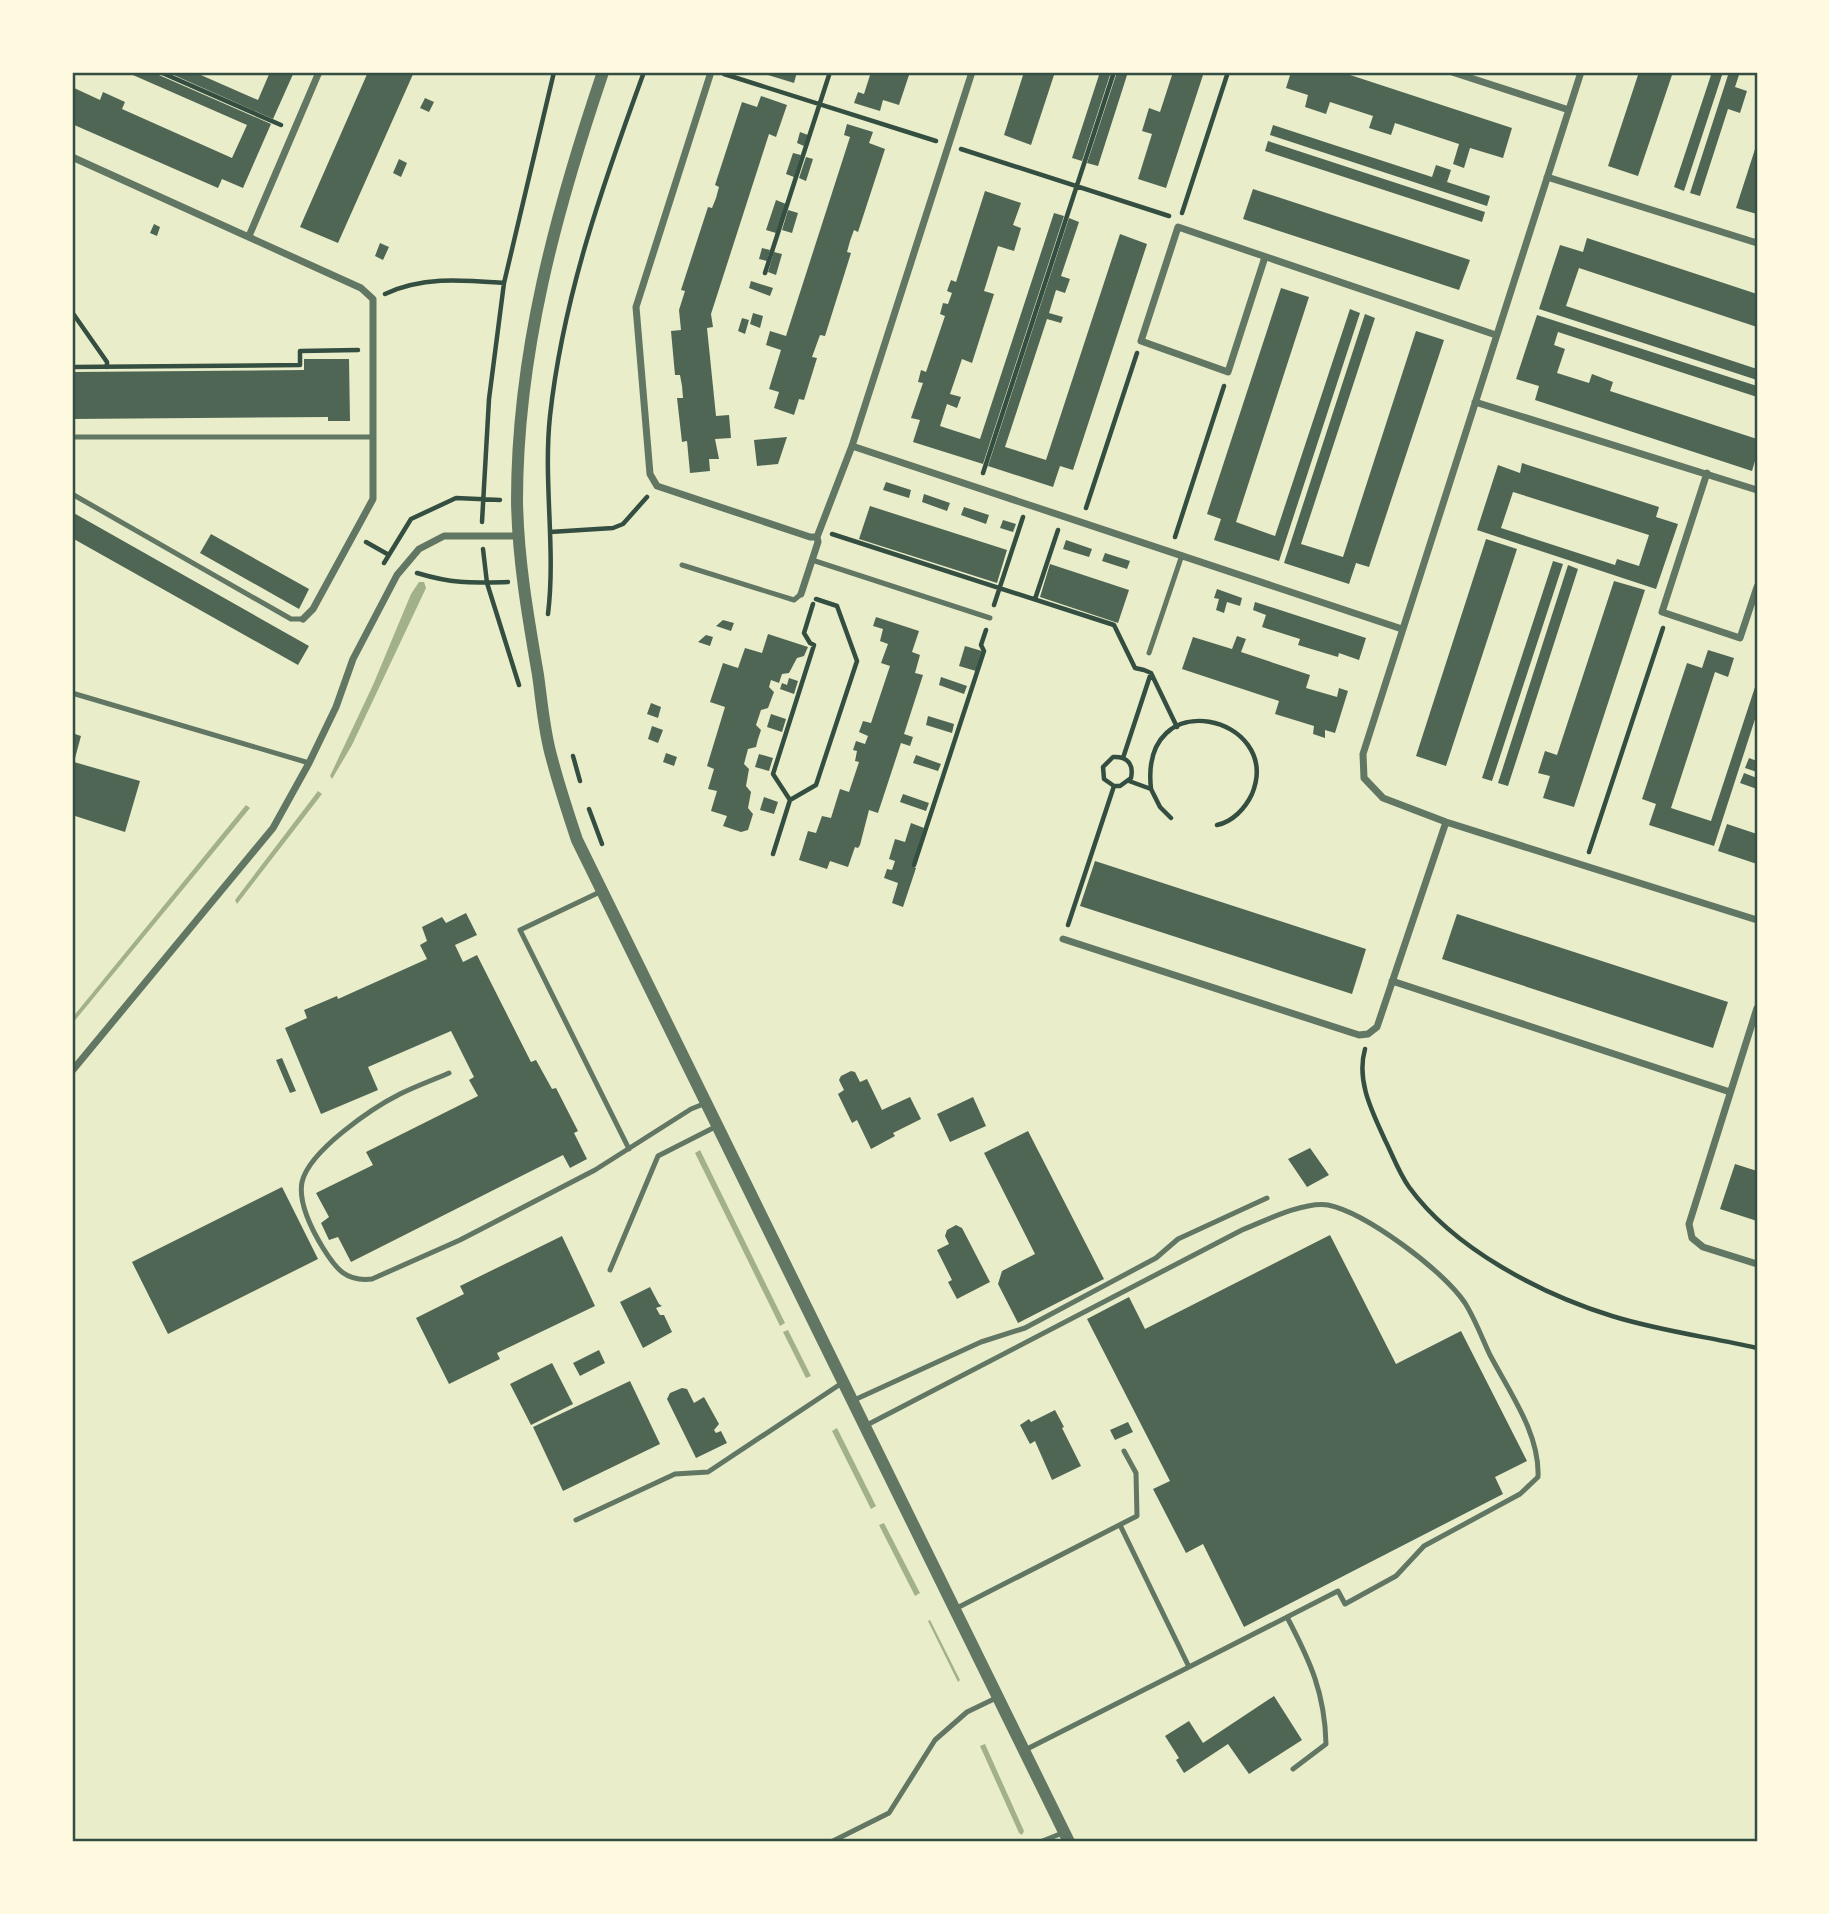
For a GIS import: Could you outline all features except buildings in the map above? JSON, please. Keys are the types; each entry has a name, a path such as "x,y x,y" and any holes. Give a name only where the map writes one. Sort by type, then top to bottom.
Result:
{"street":[{"path":"249,236 319,72"},
{"path":"603,72 570,171 531,340 523,399 517,500 522,581 551,756 577,840 1067,1837"},
{"path":"710,72 636,307 650,474 657,486 810,537 819,534"},
{"path":"802,594 819,534 852,446 972,72"},
{"path":"1452,72 1569,110"},
{"path":"1581,72 1363,754 1364,778 1383,798 1446,822 1757,920"},
{"path":"72,157 361,288 373,299 373,499 313,609 303,619"},
{"path":"1547,177 1757,243"},
{"path":"1265,257 1228,372 1141,341 1178,227 1496,335"},
{"path":"1475,402 1757,490"},
{"path":"852,446 1402,629"},
{"path":"1707,473 1661,612 1740,638 1757,587"},
{"path":"72,1071 272,828 309,763 370,625 405,565 419,549 444,536 519,536"},
{"path":"1063,939 1359,1035 1365,1034 1377,1027 1446,822"},
{"path":"1392,981 1730,1092"},
{"path":"1757,1008 1689,1224 1692,1238 1703,1247 1757,1264"}],"lane":[{"path":"72,437 373,437"},
{"path":"72,494 291,619 303,619"},
{"path":"1149,653 1182,555"},
{"path":"812,560 990,618"},
{"path":"682,565 794,600 802,594"},
{"path":"72,693 309,763"},
{"path":"602,891 520,930 629,1149"},
{"path":"449,1073 397,1095 344,1130 310,1164 302,1183 305,1212 322,1247 344,1275 358,1281 372,1279 460,1240 595,1170 706,1103"},
{"path":"610,1270 658,1156 717,1126"},
{"path":"852,1401 981,1342 1025,1328 1156,1258 1178,1239 1267,1198"},
{"path":"866,1426 1242,1230 1291,1210 1326,1205 1354,1214 1390,1236 1437,1273 1464,1302 1517,1403 1538,1458 1538,1477 1520,1494 1424,1546 1396,1576 1345,1604 1338,1591 1026,1750"},
{"path":"576,1520 675,1474 708,1472 842,1383"},
{"path":"955,1609 1138,1516 1136,1473 1124,1451"},
{"path":"1120,1525 1189,1667"},
{"path":"1287,1616 1311,1663 1325,1715 1326,1744 1293,1769"},
{"path":"831,1842 889,1813 936,1740 967,1712 999,1697"},
{"path":"1040,1842 1067,1837"}],"path":[{"path":"160,72 294,131"},
{"path":"482,499 489,399 504,283 554,72"},
{"path":"547,622 550,532 547,454 550,416 569,308 584,249 644,72"},
{"path":"765,273 830,72"},
{"path":"978,488 1114,72"},
{"path":"1178,227 1228,72"},
{"path":"373,299 412,282 504,283"},
{"path":"72,313 107,362 107,367"},
{"path":"1082,522 1141,341"},
{"path":"72,358 72,367 300,365 300,351 373,349"},
{"path":"1170,551 1228,372"},
{"path":"550,532 613,528 623,523 657,486"},
{"path":"914,865 984,651 981,645 1027,504"},
{"path":"1035,599 1062,515"},
{"path":"819,534 1114,625 1135,668 1151,673 1177,727"},
{"path":"353,535 405,565"},
{"path":"415,573 447,582 487,583"},
{"path":"773,853 790,800 816,785 858,661 837,606 802,594"},
{"path":"790,800 773,774 814,645 804,633 815,598"},
{"path":"1584,866 1668,614"},
{"path":"1143,670 1149,653"},
{"path":"1123,758 1151,673"},
{"path":"1171,818 1160,807 1151,789 1150,768 1153,751 1160,739 1177,727 1193,721 1214,721 1238,735 1251,752 1255,763 1250,799 1237,815 1217,825"},
{"path":"572,752 583,790"},
{"path":"1113,757 1123,758 1131,765 1133,772 1129,781 1114,786 1104,779 1103,767 1113,757"},
{"path":"1129,781 1151,789"},
{"path":"1063,939 1114,786"},
{"path":"586,803 604,848"},
{"path":"1365,1034 1363,1078 1372,1112 1408,1185 1440,1221 1460,1238 1511,1272 1566,1299 1613,1316 1757,1348"}],"shaded area":[{"path":"419,582 424,582 426,588 352,745 332,779 330,776 373,685 411,594"},
{"path":"318,791 322,794 237,904 235,900"},
{"path":"246,805 250,808 72,1024 72,1018"},
{"path":"700,1150 785,1323 780,1326 695,1153"},
{"path":"788,1330 811,1376 806,1378 783,1332"},
{"path":"837,1428 876,1506 871,1509 832,1431"},
{"path":"884,1523 920,1593 915,1596 879,1525"},
{"path":"930,1620 960,1680 958,1682 928,1621"},
{"path":"985,1744 1024,1831 1022,1835 980,1746"}]}
